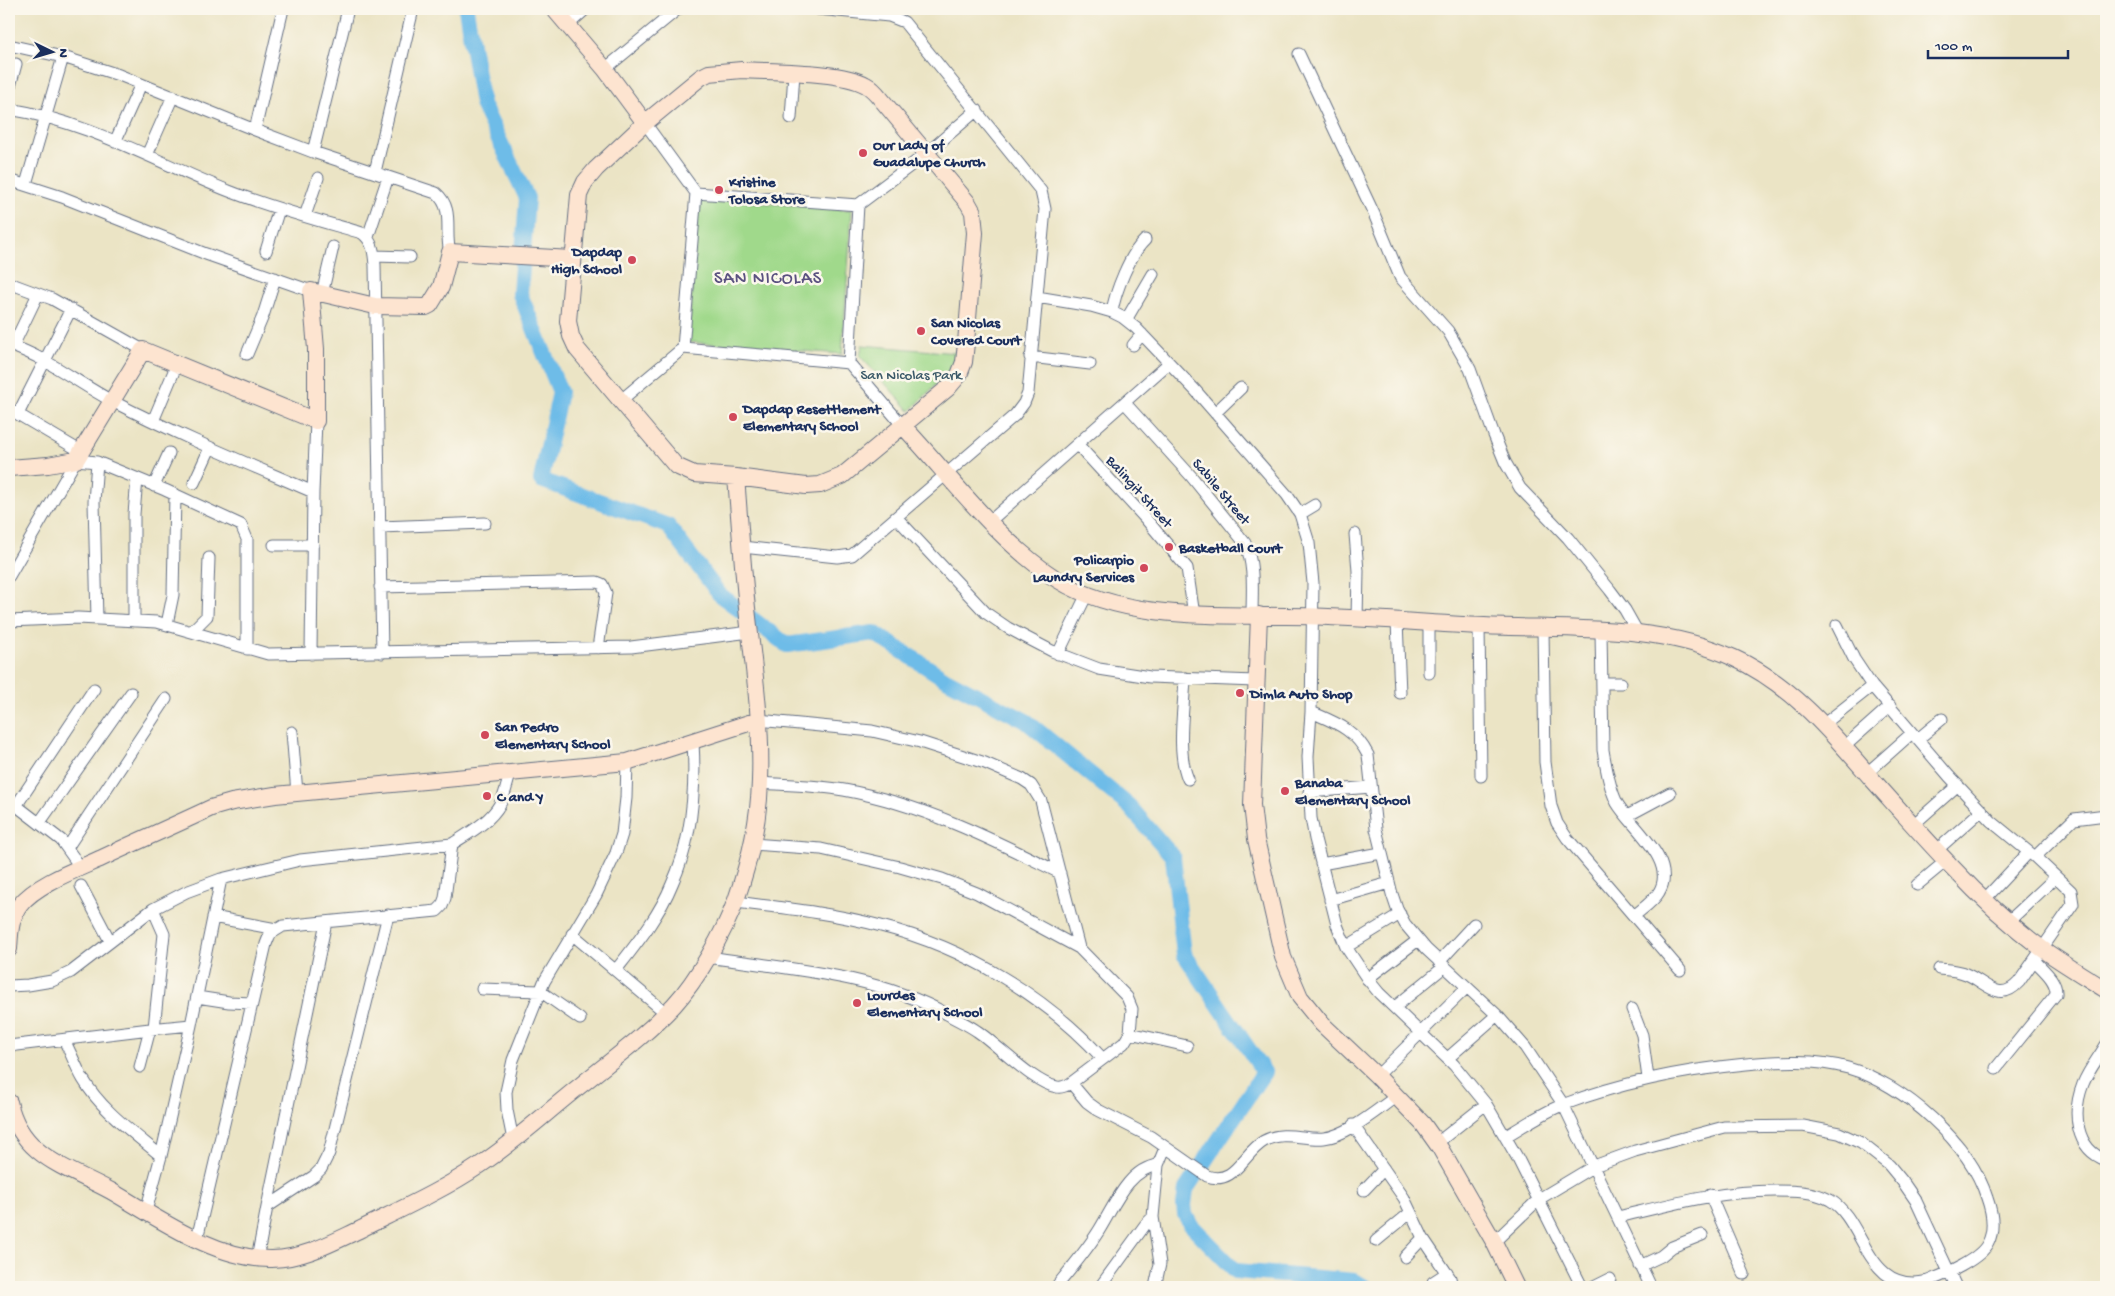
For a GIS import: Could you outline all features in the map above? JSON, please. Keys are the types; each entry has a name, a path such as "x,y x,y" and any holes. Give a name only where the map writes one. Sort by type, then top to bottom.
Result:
{"street":[{"path":"254,130 283,9"},
{"path":"313,152 348,9"},
{"path":"375,172 413,9"},
{"path":"554,9 605,69 696,192 683,348 620,401"},
{"path":"568,25 586,9"},
{"path":"605,69 678,9"},
{"path":"742,548 848,557 1015,415 1024,404 1028,393 1045,209 1041,191 904,22 889,16 858,10 818,9"},
{"path":"9,45 63,57 141,84 313,152 436,193 443,199 448,216 447,241 450,252 441,287 430,305 375,306 317,293 206,254 62,197 9,180"},
{"path":"1300,54 1374,214 1397,270 1416,297 1429,308 1448,332 1470,369 1494,436 1510,471 1520,488 1568,538 1610,590 1625,610 1638,633"},
{"path":"26,184 63,57"},
{"path":"9,90 16,64"},
{"path":"742,70 848,79 867,86 881,98 968,203 973,212 974,233 964,362 959,375 948,388 842,476 820,485 806,486 694,474 676,466 577,349 571,336 568,321 579,196 585,182 596,169 645,123 709,73 742,70"},
{"path":"791,118 794,73"},
{"path":"115,142 141,84"},
{"path":"147,155 173,96"},
{"path":"9,109 46,117 81,128 227,190 279,209 362,233 368,237"},
{"path":"696,192 858,205 926,154 977,110"},
{"path":"382,653 374,256 368,237 388,177"},
{"path":"305,216 318,178"},
{"path":"848,363 858,205"},
{"path":"266,251 279,209"},
{"path":"1112,312 1118,286 1138,246 1145,240"},
{"path":"311,654 317,293 332,247"},
{"path":"450,252 572,259"},
{"path":"374,256 410,257"},
{"path":"1126,320 1154,274"},
{"path":"247,354 263,316 275,278"},
{"path":"9,283 71,309 143,350 316,421"},
{"path":"38,294 11,346 44,361 111,400 153,421 210,448 313,492"},
{"path":"1037,297 1091,306 1112,312 1126,320 1142,334 1215,413 1283,490 1300,514 1309,543 1314,582 1308,757 1312,825 1330,900 1346,947 1368,979 1395,1008 1448,1058 1486,1104 1506,1136 1582,1287"},
{"path":"71,309 44,361 13,411 79,456 154,486 241,525 247,539 247,649"},
{"path":"1133,345 1142,334"},
{"path":"683,348 848,363 989,522 1030,560 1060,581 1087,594 1124,606 1194,615 1314,616 1638,633 1690,642 1735,658 1777,681 1824,724 1941,856 2038,954 2053,981 2056,994 1996,1068"},
{"path":"9,576 111,400 143,350"},
{"path":"1030,357 1090,364"},
{"path":"989,522 1169,363"},
{"path":"153,421 177,364"},
{"path":"1215,413 1242,388"},
{"name":"Sabile Street","path":"1125,403 1191,476 1245,543 1250,555 1255,616"},
{"name":"Balingit Street","path":"1078,445 1145,518 1187,568 1194,615"},
{"path":"194,483 210,448"},
{"path":"154,486 168,453"},
{"path":"9,468 48,466 79,456"},
{"path":"97,462 94,502 97,619"},
{"path":"9,1102 12,1119 21,1134 33,1148 50,1160 81,1174 197,1239 224,1251 257,1259 294,1258 308,1254 442,1187 480,1165 638,1039 676,1003 708,957 735,902 752,844 760,783 758,720 736,477"},
{"path":"134,621 134,514 137,479"},
{"path":"167,624 173,586 175,496"},
{"path":"1300,514 1315,505"},
{"path":"896,517 986,613 1008,628 1058,654 1100,669 1150,677 1255,680"},
{"path":"380,527 485,523"},
{"path":"1355,534 1358,571 1357,619"},
{"path":"274,544 312,545"},
{"path":"192,631 207,616 209,558"},
{"path":"380,587 598,582 606,593 598,648"},
{"path":"1058,654 1087,594"},
{"path":"1255,616 1252,805 1256,839 1283,957 1300,997 1322,1024 1424,1124 1494,1242 1516,1287"},
{"path":"9,621 97,619 167,624 268,654 631,648 749,627"},
{"path":"1397,621 1400,693"},
{"path":"1429,623 1429,673"},
{"path":"1837,625 1854,659 1872,686 1958,785 1982,810 2071,891 2073,904 2015,986 2002,991 1995,991 1965,973 1939,969"},
{"path":"1479,626 1481,776"},
{"path":"1543,629 1545,762 1551,806 1557,823 1680,970"},
{"path":"1601,631 1603,750 1606,767 1617,802 1661,859 1664,875 1659,893 1634,916"},
{"path":"1185,678 1182,748 1183,764 1188,779"},
{"path":"1602,683 1620,682"},
{"path":"1824,724 1872,686"},
{"path":"81,868 61,840 40,822 12,803 94,689"},
{"path":"40,822 131,693"},
{"path":"67,848 166,699"},
{"path":"1844,747 1890,706"},
{"path":"1311,712 1338,724 1358,738 1368,755 1372,808 1389,883 1400,914 1418,940 1466,988 1497,1015 1525,1047 1563,1104 1651,1287"},
{"path":"1867,772 1915,736 1942,719"},
{"path":"9,949 11,924 21,903 49,884 81,868 211,808 232,802 297,793 627,762 758,720 872,731 920,742 986,763 1031,785 1041,801 1079,948"},
{"path":"292,732 297,793"},
{"path":"616,970 650,925 672,885 683,853 693,802 695,773 693,742"},
{"path":"513,1140 507,1110 508,1077 540,991 596,895 616,853 622,834 627,762"},
{"path":"9,986 28,985 61,978 152,909 186,892 221,879 300,860 452,844 486,821 493,813 500,803 510,774"},
{"path":"760,783 842,790 926,812 973,830 1060,872"},
{"path":"1914,825 1958,785"},
{"path":"1310,792 1371,787"},
{"path":"1626,816 1670,794"},
{"path":"1917,885 1982,810"},
{"path":"1985,899 2032,854 2074,819 2106,815"},
{"path":"197,1239 266,944 270,934 283,926 431,912 442,906 445,898 452,844"},
{"path":"708,957 819,973 884,988 929,1004 977,1031 1028,1072 1054,1087 1071,1084 1124,1043 1130,1033 1132,1009 1127,997 1079,948 995,902 942,879 900,867 821,849 752,844"},
{"path":"1321,864 1382,853"},
{"path":"2008,922 2056,877"},
{"path":"146,1211 161,1156 191,1026 221,879"},
{"path":"1330,900 1389,883"},
{"path":"81,886 110,942"},
{"path":"735,902 820,913 882,926 936,944 1009,981 1037,999 1084,1037 1103,1059"},
{"path":"140,1066 152,1028 164,934 152,909"},
{"path":"1346,947 1400,914"},
{"path":"267,1207 314,1176 321,1169 329,1153 388,915"},
{"path":"213,917 276,929"},
{"path":"257,1259 326,922"},
{"path":"1395,1008 1441,964 1474,924"},
{"path":"572,934 666,1013"},
{"path":"1368,979 1418,940"},
{"path":"2038,954 2106,990"},
{"path":"1377,1076 1466,988"},
{"path":"482,989 540,991 580,1019"},
{"path":"197,997 252,1003"},
{"path":"1632,1009 1642,1035 1648,1078"},
{"path":"1448,1058 1497,1015"},
{"path":"9,1046 152,1028 191,1026"},
{"path":"1130,1033 1186,1046"},
{"path":"64,1040 83,1079 97,1098 111,1113 161,1156"},
{"path":"2106,1044 2083,1084 2077,1110 2078,1129 2085,1144 2099,1157 2106,1160"},
{"path":"1506,1136 1563,1104 1648,1078 1769,1062 1808,1062 1846,1068 1864,1073 1895,1090 1921,1110 1961,1149 1976,1171 1989,1202 1992,1228 1988,1245 1975,1258 1931,1280 1916,1284 1906,1284 1890,1279 1868,1256 1844,1213 1834,1203 1817,1194 1798,1191 1747,1191 1710,1195 1618,1217"},
{"path":"1071,1084 1087,1102 1098,1110 1151,1137 1206,1176 1220,1178 1230,1175 1260,1144 1273,1138 1287,1135 1325,1138 1333,1136 1354,1125 1396,1096"},
{"path":"1437,1143 1486,1104"},
{"path":"1354,1125 1404,1198 1423,1238 1447,1273 1452,1287"},
{"path":"1494,1242 1539,1199 1594,1166 1635,1151 1724,1128 1803,1126 1839,1134 1861,1143 1889,1165 1904,1182 1916,1201 1947,1272 1956,1287"},
{"path":"1155,1287 1160,1264 1153,1217 1158,1165 1165,1148"},
{"path":"1056,1287 1098,1233 1125,1187 1150,1166 1158,1165"},
{"path":"1364,1190 1384,1169"},
{"path":"1710,1195 1744,1274"},
{"path":"1376,1241 1410,1213"},
{"path":"1100,1287 1145,1225 1153,1217"},
{"path":"1640,1266 1661,1256 1672,1247 1702,1235"},
{"path":"1405,1257 1423,1238"},
{"path":"1433,1282 1447,1273"},
{"path":"1594,1287 1610,1279"}],"green space":[{"path":"699,198 852,210 842,354 688,342"},
{"name":"San Nicolas Park","path":"862,345 957,353 955,365 910,411 860,356"}],"waterway":[{"path":"466,9 482,104 527,198 520,294 560,392 541,480 668,526 720,595 787,645 874,633 944,678 1026,721 1129,806 1173,857 1184,954 1264,1072 1186,1189 1185,1214 1190,1224 1236,1271 1355,1281 1365,1287"}],"place":[{"name":"Our Lady of Guadalupe Church","path":"863,153"},
{"name":"Kristine Tolosa Store","path":"719,190"},
{"name":"Dapdap High School","path":"632,260"},
{"name":"San Nicolas Covered Court","path":"921,331"},
{"name":"Dapdap Resettlement Elementary School","path":"733,417"},
{"name":"Basketball Court","path":"1169,547"},
{"name":"Policarpio Laundry Services","path":"1144,568"},
{"name":"Dimla Auto Shop","path":"1240,693"},
{"name":"San Pedro Elementary School","path":"485,735"},
{"name":"Banaba Elementary School","path":"1285,791"},
{"name":"C and Y","path":"487,796"},
{"name":"Lourdes Elementary School","path":"857,1003"}],"district":[{"name":"SAN NICOLAS","path":"768,277"}]}
